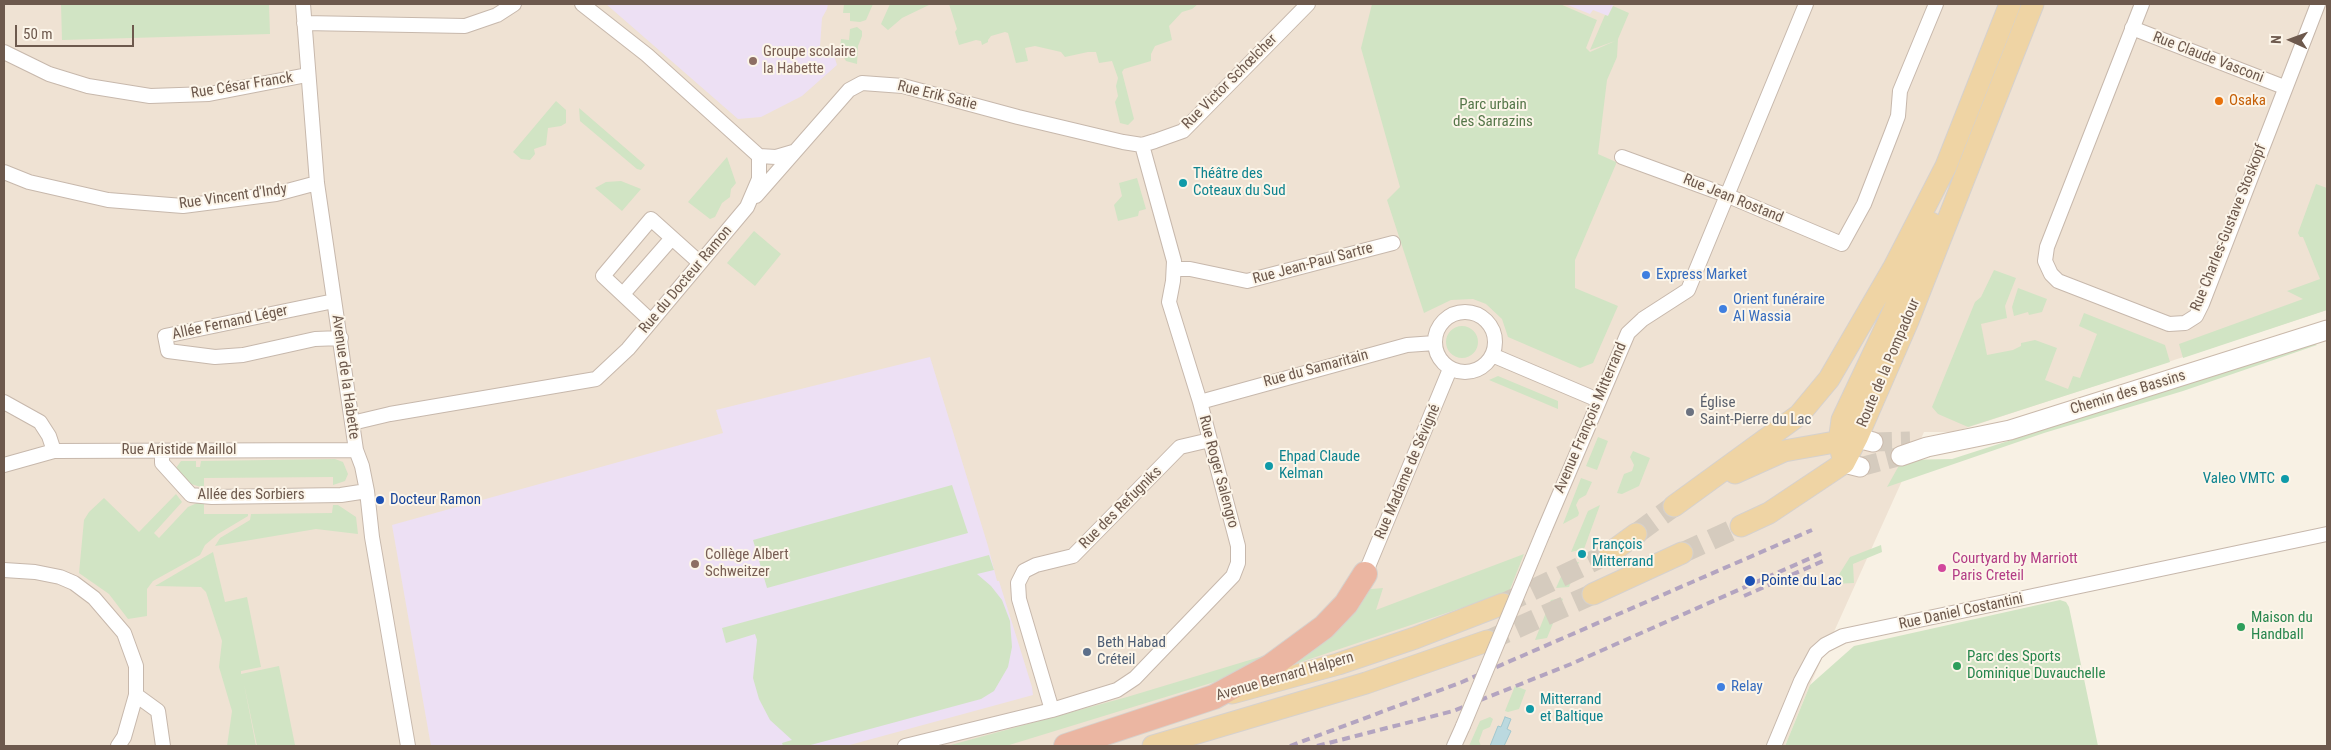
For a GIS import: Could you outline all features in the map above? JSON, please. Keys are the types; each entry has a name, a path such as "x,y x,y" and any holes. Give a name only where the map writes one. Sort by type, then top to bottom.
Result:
{"highway":[{"path":"1214,697 1271,666 1310,638 1346,604 1365,574"},
{"name":"Avenue Bernard Halpern","path":"1066,746 1214,697"}],"main road":[{"path":"1674,506 1800,415 1829,379 1894,267 1946,166 2010,4"},
{"name":"Route de la Pompadour","path":"1856,441 1908,321 2033,4"},
{"path":"1741,526 1769,513 1852,465 1856,441 1842,420 1893,312 1984,100 1981,78"},
{"name":"Chemin des Bassins","path":"1912,448 2010,430 2327,330"},
{"path":"1699,488 1784,451 1856,441"},
{"path":"1610,554 1636,534"},
{"path":"1593,594 1682,553"},
{"name":"Avenue Bernard Halpern","path":"1214,697 1338,664 1415,638 1503,604"},
{"name":"Avenue Bernard Halpern","path":"1154,746 1366,683 1487,641"}],"street":[{"name":"Avenue de la Habette","path":"303,4 307,75 317,183 356,450 362,466 367,491 372,537 408,746"},
{"path":"304,23 465,26 497,15 514,4"},
{"path":"582,4 647,55 759,156 776,158 794,152"},
{"name":"Rue Victor Schœlcher","path":"1142,145 1182,131 1308,4"},
{"name":"Avenue François Mitterrand","path":"1454,746 1598,400 1628,333 1643,320 1688,290 1806,4"},
{"name":"Rue Jean Rostand","path":"1622,157 1726,195 1842,244 1864,204 1898,116 1900,91 1936,4"},
{"name":"Rue Charles-Gustave Stoskopf","path":"2142,4 2047,247 2045,261 2051,274 2068,285 2169,324 2185,322 2196,316 2318,4"},
{"name":"Rue Claude Vasconi","path":"2132,28 2284,87"},
{"name":"Rue César Franck","path":"4,52 49,74 88,86 150,96 209,94 307,75"},
{"name":"Rue Erik Satie","path":"747,207 849,90 862,83 904,86 1018,117 1142,145"},
{"name":"Rue Roger Salengro","path":"905,746 1052,710 1117,690 1135,678 1233,576 1238,563 1238,546 1200,402 1169,302 1174,261 1142,145"},
{"name":"Rue du Docteur Ramon","path":"352,423 390,414 596,379 628,349 747,207 758,179 759,156"},
{"name":"Rue Vincent d'Indy","path":"4,172 29,182 108,200 183,206 276,194 317,183"},
{"path":"651,321 603,276 651,219 700,263"},
{"path":"624,294 672,238"},
{"name":"Rue Jean-Paul Sartre","path":"1174,269 1190,268 1247,281 1393,243"},
{"name":"Allée Fernand Léger","path":"334,301 165,336 168,351 215,357 244,355 315,339 341,338"},
{"path":"1466,312 1484,319 1494,335 1492,354 1479,369 1460,372 1450,369 1442,362 1437,353 1435,343 1440,325 1456,313 1466,312"},
{"name":"Rue du Samaritain","path":"1200,402 1407,345 1435,343"},
{"path":"1492,354 1598,400"},
{"name":"Rue Madame de Sévigné","path":"1365,574 1450,369"},
{"path":"4,402 40,422 49,436 54,451"},
{"name":"Rue des Refugniks","path":"1052,710 1019,599 1018,583 1024,570 1036,565 1073,556 1180,447 1210,440"},
{"name":"Allée des Sorbiers","path":"162,450 162,462 191,495 212,497 341,495 367,491"},
{"name":"Rue Aristide Maillol","path":"4,465 54,451 356,450"},
{"name":"Rue Daniel Costantini","path":"1774,746 1801,681 1816,653 1825,645 1843,636 2327,534"},
{"path":"4,570 35,572 60,577 74,584 94,598 124,632 136,666 136,695 124,737 118,746"},
{"path":"136,695 158,711 163,746"}],"shaded area":[{"path":"4,4 2327,4 2327,310 1954,432 1924,432 1810,685 1785,746 4,746"},
{"name":"Groupe scolaire la Habette","path":"606,4 828,4 822,18 820,47 832,49 837,65 802,96 761,117 738,119"},
{"path":"1565,4 1614,4 1608,16 1593,10 1590,14"},
{"name":"Collège Albert Schweitzer","path":"930,357 1033,695 846,746 431,746 392,525 723,433 716,410"}],"green space":[{"path":"61,4 269,4 270,34 62,40"},
{"path":"844,4 873,4 866,20 860,22 850,21 850,13 843,13"},
{"path":"890,4 931,4 902,18 888,30 881,24"},
{"path":"949,4 1198,4 1192,9 1182,12 1169,26 1172,40 1155,46 1151,54 1151,61 1124,69 1122,72 1134,119 1128,125 1120,123 1115,102 1118,96 1116,86 1118,78 1112,61 1099,63 1096,52 1065,57 1061,52 1035,46 1025,48 1028,61 1016,63 1008,33 1005,32 991,36 988,42 982,45 981,41 976,40 959,45 955,32 957,29"},
{"name":"Parc urbain des Sarrazins","path":"1372,4 1560,4 1597,20 1586,48 1590,52 1615,41 1590,50 1605,15 1608,16 1613,6 1629,13 1618,39 1617,57 1607,80 1598,154 1616,162 1616,164 1575,260 1575,288 1618,306 1593,363 1580,368 1508,337 1502,319 1486,304 1473,299 1451,300 1424,313 1387,200 1400,187 1361,48"},
{"path":"857,27 862,31 862,36 858,46 857,64 846,61 840,51 841,39 849,40 850,29"},
{"path":"556,101 566,110 566,123 561,126 548,128 546,145 534,149 535,154 530,160 521,159 513,152"},
{"path":"579,108 645,165 641,170 637,169 580,121"},
{"path":"727,157 736,183 731,189 730,197 722,203 715,217 710,219 688,202"},
{"path":"1137,178 1146,209 1139,211 1138,216 1118,221 1114,205 1122,196 1119,183"},
{"path":"621,181 641,189 622,211 595,188 606,182"},
{"path":"2316,184 2327,188 2327,310 2183,358 2179,344 2303,299 2287,291 2320,279 2303,237 2300,237 2298,233"},
{"path":"754,231 781,254 755,286 727,263"},
{"path":"1994,270 2016,278 2005,306 2007,318 1981,324 1987,355 2013,350 2021,346 2021,343 2035,340 2057,348 2045,380 2068,389 2073,376 2080,378 2097,334 2079,326 2084,313 2165,345 2170,362 1968,427 1938,414 1932,407 1975,302 1981,297"},
{"path":"2018,288 2047,299 2042,312 2029,315 2028,312 2014,316 2012,307"},
{"path":"1462,326 1474,330 1478,342 1474,354 1462,358 1450,354 1446,342 1450,330"},
{"path":"2314,343 2317,345 2183,391 2044,433 1887,487 1902,460 1952,459"},
{"path":"1498,376 1558,401 1558,409 1489,380"},
{"path":"1598,437 1608,441 1597,470 1586,466"},
{"path":"1633,451 1650,458 1639,486 1622,494 1617,493 1624,474 1632,471 1634,465 1630,457"},
{"path":"335,459 343,462 348,474 345,481 333,485 333,477 204,478 204,488 191,484 176,468 181,461 196,461 196,467 200,467 201,461"},
{"path":"1581,478 1592,482 1586,495 1579,499 1576,505 1579,513 1578,516 1563,524"},
{"path":"952,485 968,533 767,588 753,540"},
{"path":"176,494 182,502 154,533 159,538 188,507 197,503 204,502 204,514 248,514 248,516 218,534 205,545 200,555 153,581 147,589 147,616 128,619 109,594 79,573 84,520 89,512 104,498 139,532"},
{"path":"333,505 338,505 356,517 358,534 316,529 215,546 220,538 250,520 251,514 332,513"},
{"path":"1600,505 1584,549 1571,552 1588,511"},
{"path":"1881,545 1882,552 1853,564 1854,583 1833,584 1850,557"},
{"path":"213,552 225,602 247,597 261,667 241,671 241,674 279,666 295,745 257,746 244,684 256,746 227,746 232,711 219,667 222,641 206,592 201,587 155,586"},
{"path":"1524,554 1509,592 1292,665 1360,590 1383,588 1376,610"},
{"path":"989,555 994,570 977,574 991,586 1002,600 1010,621 1012,647 1008,667 994,691 981,699 807,746 783,746 782,743 792,740 770,720 759,699 753,678 757,640 755,634 726,643 722,628"},
{"path":"1579,562 1569,587 1556,588 1567,563"},
{"path":"1563,599 1547,638 1535,640 1551,600"},
{"name":"Parc des Sports Dominique Duvauchelle","path":"2060,600 2066,602 2069,607 2098,746 1785,746 1810,685 1854,646"},
{"path":"1283,650 1247,672 1006,746 947,746 1127,697"},
{"path":"1515,686 1526,690 1519,709 1505,711"},
{"path":"1490,717 1493,719 1490,727 1483,730 1479,741 1481,746 1469,746 1480,721"}],"water":[{"path":"1505,717 1511,719 1507,729 1511,731 1504,746 1490,746 1498,726 1501,727"}],"tunnel":[{"path":"1873,442 1910,441"},
{"path":"1860,467 1901,456"},
{"path":"1636,534 1674,506"},
{"path":"1682,553 1741,526"},
{"path":"1503,604 1610,553"},
{"path":"1487,641 1593,594"}],"railway":[{"path":"1290,746 1462,682 1812,530"},
{"path":"1317,746 1453,711 1571,664 1822,553"},
{"path":"1744,596 1823,561"}],"place":[{"name":"Groupe scolaire la Habette","path":"753,61"},
{"name":"Osaka","path":"2219,101"},
{"name":"Théâtre des Coteaux du Sud","path":"1183,183"},
{"name":"Express Market","path":"1646,275"},
{"name":"Orient funéraire Al Wassia","path":"1723,309"},
{"name":"Église Saint-Pierre du Lac","path":"1690,412"},
{"name":"Ehpad Claude Kelman","path":"1269,466"},
{"name":"Valeo VMTC","path":"2285,479"},
{"name":"Docteur Ramon","path":"380,500"},
{"name":"François Mitterrand","path":"1582,554"},
{"name":"Collège Albert Schweitzer","path":"695,564"},
{"name":"Courtyard by Marriott Paris Creteil","path":"1942,568"},
{"name":"Pointe du Lac","path":"1750,581"},
{"name":"Maison du Handball","path":"2241,627"},
{"name":"Beth Habad Créteil","path":"1087,652"},
{"name":"Parc des Sports Dominique Duvauchelle","path":"1957,666"},
{"name":"Relay","path":"1721,687"},
{"name":"Mitterrand et Baltique","path":"1530,709"}]}
